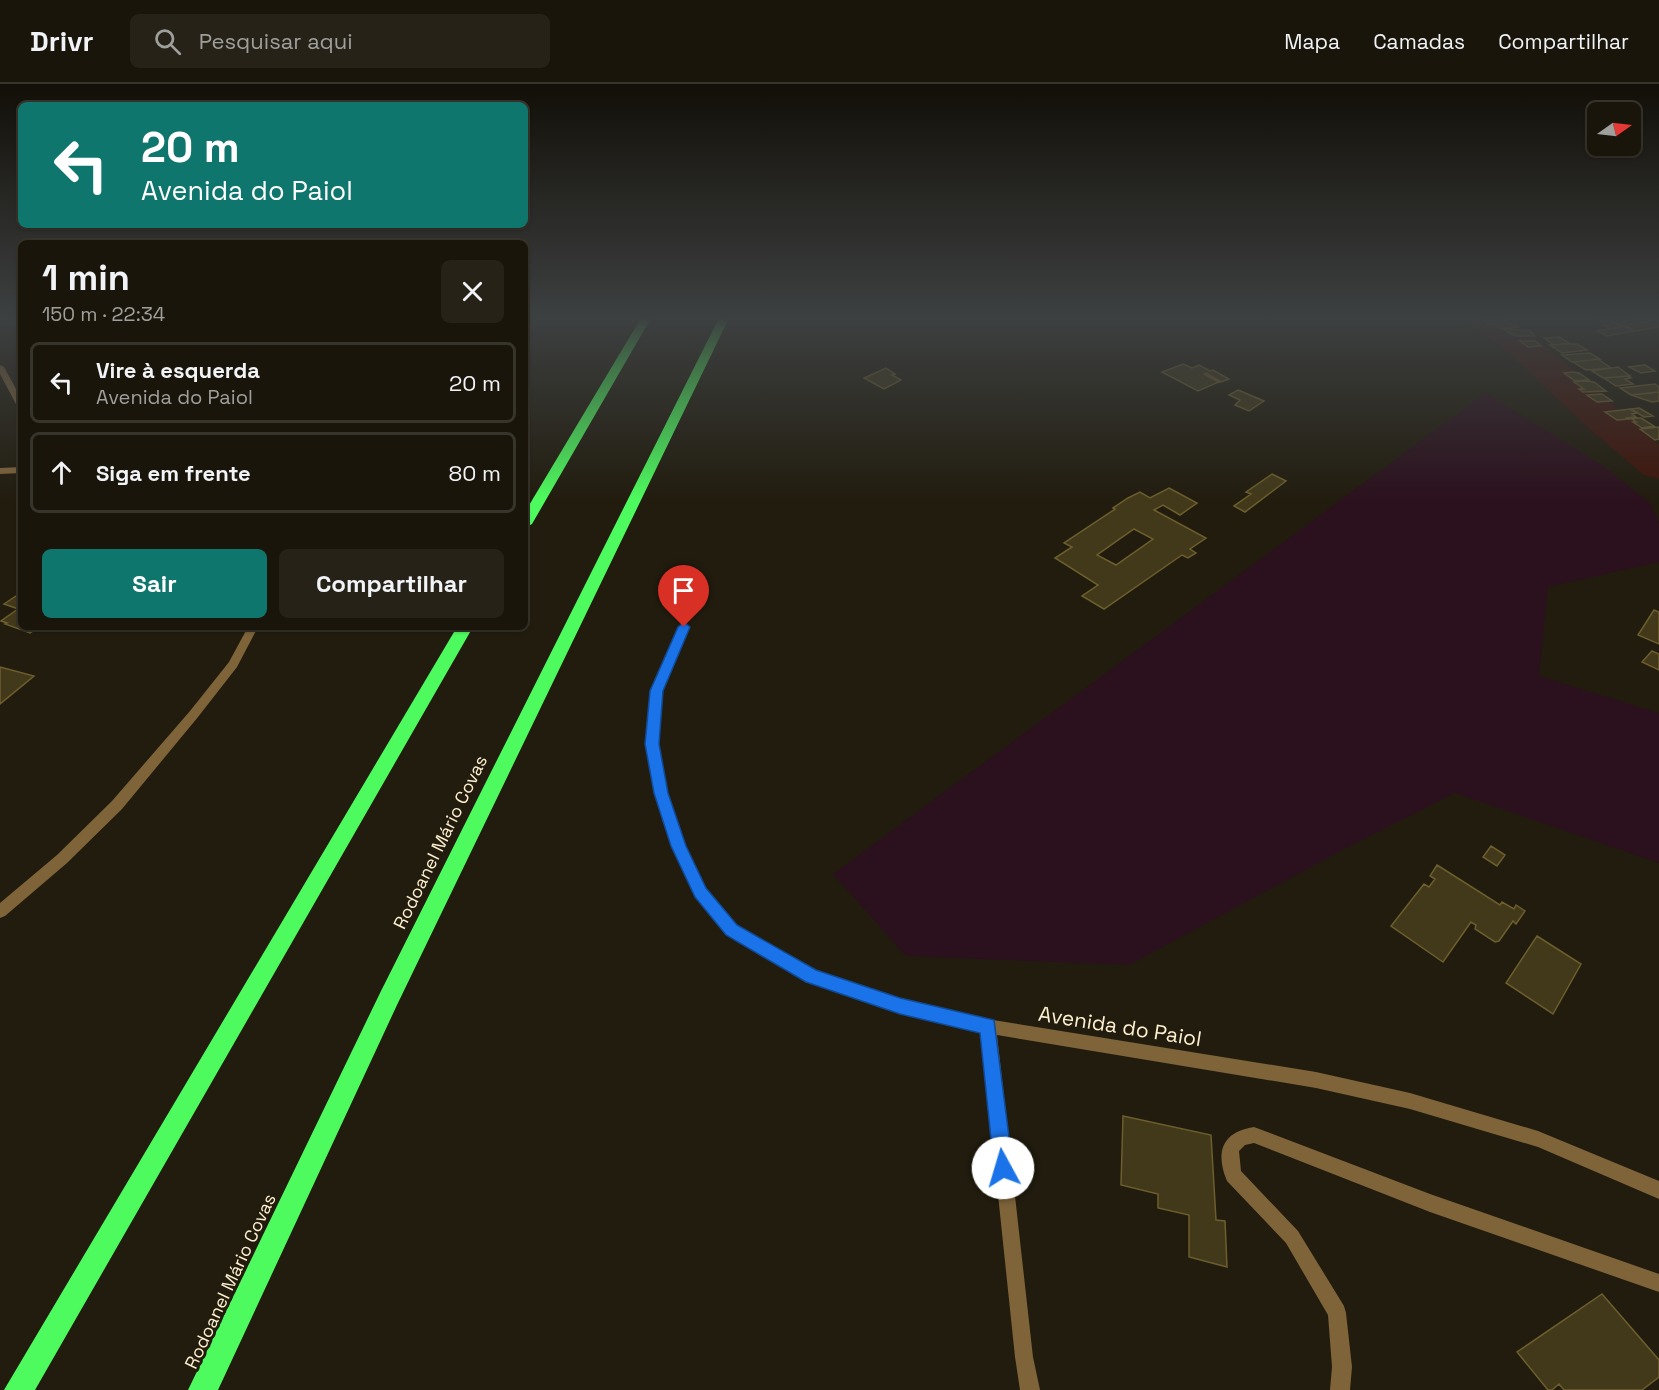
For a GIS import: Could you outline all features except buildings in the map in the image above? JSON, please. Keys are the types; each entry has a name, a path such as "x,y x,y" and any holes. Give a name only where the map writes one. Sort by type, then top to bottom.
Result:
{"highway":[{"path":"528,519 610,379"},
{"name":"Rodoanel Mário Covas","path":"203,1390 389,998 694,379"},
{"path":"19,1390 463,630"}],"street":[{"path":"6,379 18,400"},
{"path":"0,471 18,470"},
{"name":"Avenida do Paiol","path":"684,627 657,691 652,744 661,793 679,846 700,892 731,930 812,977 900,1006 988,1026 1316,1080 1410,1101 1538,1139 1659,1190"},
{"path":"0,912 62,859 117,804 194,714 233,664 251,630"},
{"path":"988,1026 1024,1357 1030,1390"},
{"path":"1340,1390 1342,1367 1337,1313 1292,1237 1233,1175 1230,1148 1241,1137 1254,1135 1430,1203 1659,1283"}],"shaded area":[{"path":"1486,393 1603,466 1650,503 1659,522 1659,562 1548,587 1539,676 1659,713 1659,863 1455,793 1350,846 1129,965 906,956 833,874"}],"waterway":[{"path":"1559,379 1659,466"}],"route":[{"path":"684,627 657,691 652,744 661,793 679,846 700,892 731,930 812,977 900,1006 962,1022 988,1026 1003,1168"}]}
